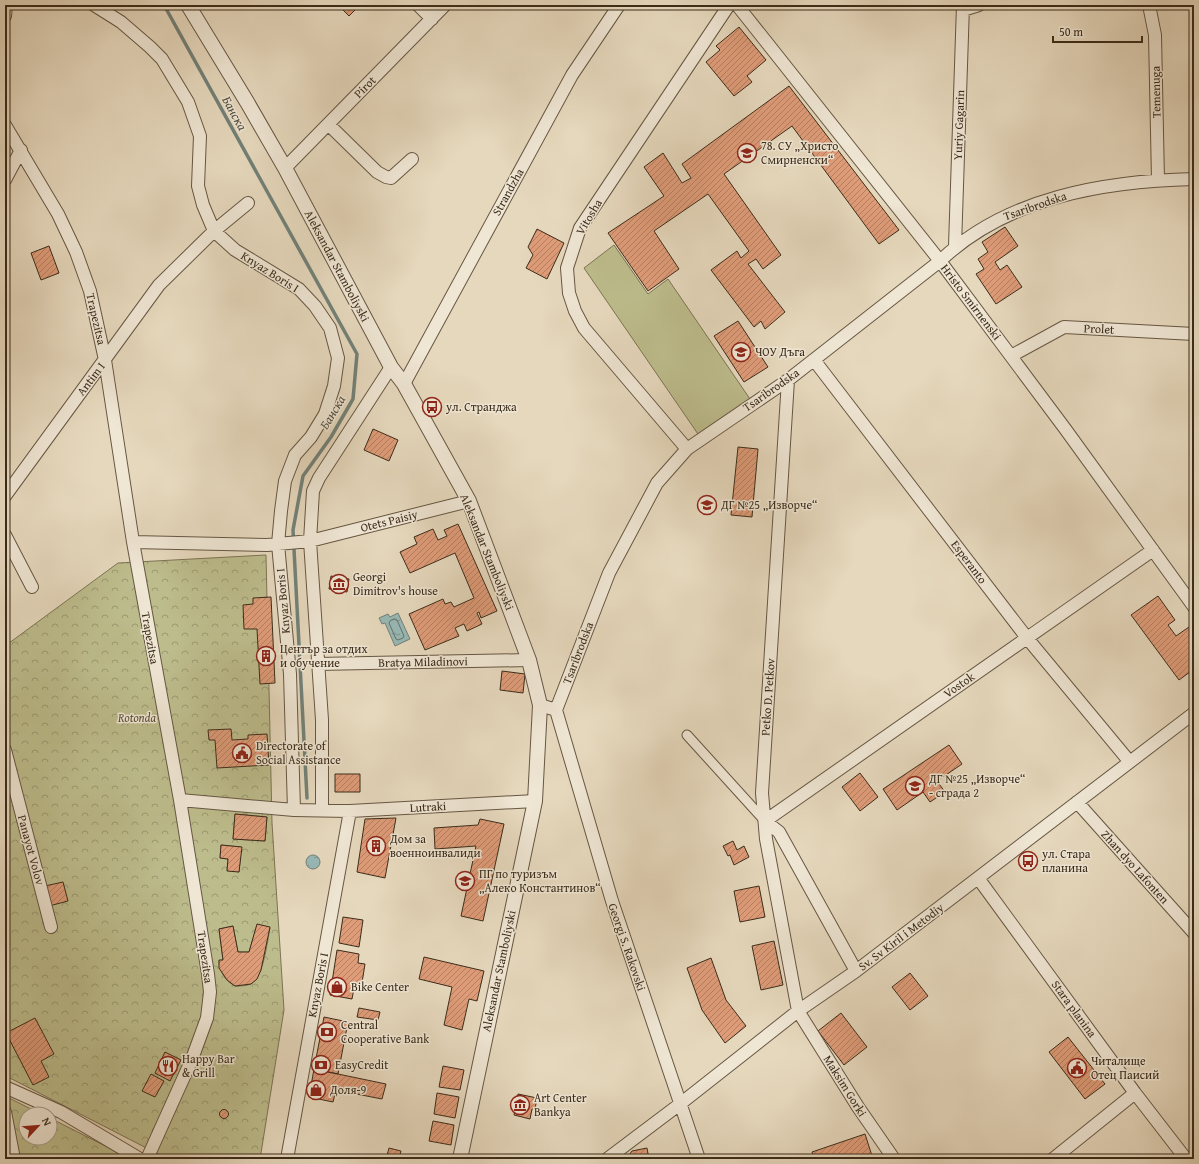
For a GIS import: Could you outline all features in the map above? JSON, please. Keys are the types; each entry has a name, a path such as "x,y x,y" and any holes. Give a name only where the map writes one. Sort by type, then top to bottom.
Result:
{"street":[{"path":"5,16 6,5"},
{"name":"Knyaz Boris I","path":"94,5 121,22 162,59 188,102 200,136 198,186 203,206 214,231 235,250 299,289 315,306 330,328 338,358 334,386 325,414 310,437 295,455 285,481 280,511 280,543 290,674 294,810"},
{"name":"Aleksandar Stamboliyski","path":"188,5 285,168 391,367 404,384 469,501 529,660 540,705 535,801 460,1159"},
{"path":"418,5 432,19"},
{"name":"Pirot","path":"285,168 445,5"},
{"name":"Strandzha","path":"404,384 572,75 619,5"},
{"name":"Vitosha","path":"687,448 584,328 575,311 569,294 567,268 580,228 729,5"},
{"name":"Hristo Smirnenski","path":"737,5 940,261 1194,607"},
{"path":"963,7 979,5"},
{"name":"Temenuga","path":"1149,5 1155,35 1158,180"},
{"name":"Yuriy Gagarin","path":"955,246 963,7"},
{"path":"328,124 377,172 386,177 391,178 412,159"},
{"name":"Trapezitsa","path":"5,125 58,214 76,252 90,291 105,360 133,542 180,800 208,974 210,992 207,1018 192,1059 147,1159"},
{"path":"5,180 21,150"},
{"name":"Tsaribrodska","path":"556,710 609,573 657,483 687,448 788,380 940,261 955,246 996,221 1028,207 1065,195 1126,183 1194,179"},
{"name":"Antim I","path":"5,496 159,285 214,231 248,203"},
{"name":"Prolet","path":"1011,356 1064,327 1194,334"},
{"name":"Esperanto","path":"814,360 1027,638 1128,762"},
{"path":"322,810 322,720 305,541 313,491 319,478 391,367"},
{"name":"Petko D. Petkov","path":"788,380 762,793 766,839 798,1011"},
{"name":"Otets Paisiy","path":"280,543 305,541 469,501"},
{"path":"5,535 32,587"},
{"path":"133,542 267,545 280,543"},
{"name":"Vostok","path":"765,821 1153,550"},
{"name":"Bratya Miladinovi","path":"317,664 529,660"},
{"path":"540,705 556,710"},
{"name":"Georgi S. Rakovski","path":"556,710 612,901 698,1159"},
{"name":"Sv. Sv Kiril i Metodiy","path":"607,1159 618,1155 798,1011 856,971 1194,713"},
{"path":"687,735 765,821 779,832 856,971"},
{"name":"Panayot Volov","path":"5,750 51,927"},
{"name":"Lutraki","path":"180,800 294,810 350,811 535,801"},
{"name":"Zhan dyo Lafonten","path":"1077,802 1194,933"},
{"name":"Knyaz Boris I","path":"287,1159 350,811"},
{"name":"Stara planina","path":"978,878 1186,1159"},
{"name":"Maksim Gorki","path":"798,1011 858,1107 894,1159"},
{"path":"5,1087 61,1112 140,1159"},
{"path":"1053,1159 1135,1092"},
{"path":"5,1112 14,1159"}],"green space":[{"path":"614,245 648,294 668,279 750,399 700,437 584,268"},
{"name":"Rotonda","path":"266,555 272,823 284,1010 260,1159 168,1159 8,1077 5,1070 5,646 118,563","holes":["235,814 267,817 265,841 233,839","221,845 241,847 239,872 227,870 228,859 220,858","257,925 270,928 259,974 251,984 235,986 226,979 221,969 219,961 223,960 219,929 233,926 238,952 249,952"]},
{"path":"5,1096 25,1106 18,1106 18,1146 58,1146 58,1122 131,1159 17,1159 5,1108"}],"water":[{"path":"398,613 410,639 395,646 385,623 382,624 379,618 388,614 390,617"},
{"path":"310,855 316,855 320,859 320,865 316,869 310,869 306,865 306,859"}],"building":[{"path":"338,5 360,5 349,16"},
{"path":"739,27 766,60 747,76 752,82 734,96 706,62 720,50 716,46"},
{"path":"789,86 899,230 879,244 792,126 724,174 781,255 763,269 756,259 748,264 785,312 765,329 761,321 754,327 711,270 737,251 741,258 749,251 708,194 654,231 679,269 648,291 608,233 664,196 644,167 663,153 682,183 691,178 682,164"},
{"path":"1005,227 1018,246 995,262 1000,270 1007,265 1022,287 996,304 976,274 984,269 978,259 988,252 982,242"},
{"path":"537,229 564,243 547,279 526,268 533,255 528,247"},
{"path":"49,246 59,273 41,280 31,253"},
{"name":"ЧОУ Дъга","path":"738,321 768,367 744,382 714,336"},
{"path":"373,429 398,440 389,461 364,450"},
{"path":"738,447 758,449 752,517 731,515"},
{"path":"458,524 497,611 481,618 479,612 477,613 482,624 467,631 464,624 455,628 459,636 425,650 409,614 443,599 445,604 451,602 454,607 474,598 455,553 410,573 400,552 417,544 414,537 433,529 438,540 447,536 444,530"},
{"name":"Georgi Dimitrov's house","path":"331,576 349,579 347,592 329,589"},
{"path":"1158,596 1175,620 1168,625 1176,636 1189,627 1194,634 1194,669 1179,680 1131,615"},
{"name":"Център за отдих и обучение","path":"271,597 275,683 260,684 257,629 244,629 243,605 253,604 253,598"},
{"path":"502,671 525,674 523,693 500,690"},
{"name":"Directorate of Social Assistance","path":"231,729 232,740 248,739 248,735 267,734 269,765 217,768 215,740 209,740 208,730"},
{"path":"949,745 962,764 937,781 945,792 930,802 923,792 897,810 883,789"},
{"path":"860,773 878,797 860,811 842,787"},
{"path":"335,774 360,774 360,792 335,792"},
{"path":"235,814 267,817 265,841 233,839"},
{"name":"Дом за военноинвалиди","path":"396,818 385,878 357,872 365,819"},
{"path":"480,819 504,824 483,921 461,916 476,846 435,849 434,828 478,825"},
{"path":"733,841 737,850 744,846 749,857 734,865 730,855 728,856 723,846"},
{"path":"221,845 242,847 239,872 227,871 228,859 220,858"},
{"path":"63,882 68,901 49,906 45,886"},
{"path":"759,886 765,917 740,922 734,891"},
{"path":"343,917 363,920 359,947 339,943"},
{"path":"257,924 270,927 261,970 257,979 251,984 235,986 227,980 219,968 219,960 223,960 219,929 233,926 238,952 249,952"},
{"path":"774,941 783,985 761,990 752,946"},
{"path":"337,950 359,954 358,963 365,964 361,989 354,988 352,999 330,995"},
{"path":"424,957 484,971 477,1001 469,999 462,1030 444,1025 452,987 419,979"},
{"path":"711,958 726,1000 746,1026 725,1043 702,1010 687,968"},
{"path":"910,973 928,996 910,1010 892,987"},
{"path":"359,1008 380,1012 378,1020 357,1017"},
{"path":"841,1013 867,1047 844,1065 818,1031"},
{"path":"324,1017 348,1022 338,1074 314,1069"},
{"path":"35,1018 54,1054 41,1061 49,1077 33,1085 6,1033"},
{"name":"Читалище Отец Паисий","path":"1068,1037 1105,1084 1085,1099 1049,1052"},
{"name":"Happy Bar & Grill","path":"165,1052 181,1060 170,1081 155,1073"},
{"path":"443,1066 464,1070 460,1090 439,1087"},
{"path":"314,1069 386,1084 382,1099 336,1090 333,1102 309,1097"},
{"path":"151,1074 164,1081 155,1097 142,1091"},
{"path":"437,1093 459,1097 455,1118 434,1114"},
{"path":"518,1094 537,1098 535,1109 532,1109 530,1119 514,1115"},
{"path":"224,1109 229,1114 224,1119 219,1114"},
{"path":"433,1121 454,1125 451,1145 429,1141"},
{"path":"865,1134 873,1159 814,1159 812,1152"},
{"path":"389,1148 401,1151 399,1159 386,1159"},
{"path":"647,1148 649,1159 626,1159 632,1151"}],"waterway":[{"name":"Банска","path":"164,5 357,354 353,399 331,437 303,476 293,530 307,798"}],"place":[{"name":"78. СУ „Христо Смирненски“","path":"747,153"},
{"name":"ЧОУ Дъга","path":"741,352"},
{"name":"ул. Странджа","path":"432,407"},
{"name":"ДГ №25 „Изворче“","path":"707,505"},
{"name":"Georgi Dimitrov's house","path":"339,584"},
{"name":"Център за отдих и обучение","path":"266,656"},
{"name":"Directorate of Social Assistance","path":"242,753"},
{"name":"ДГ №25 „Изворче“ - сграда 2","path":"915,786"},
{"name":"Дом за военноинвалиди","path":"376,846"},
{"name":"ул. Стара планина","path":"1028,861"},
{"name":"ПГ по туризъм „Алеко Константинов“","path":"465,881"},
{"name":"Bike Center","path":"337,987"},
{"name":"Central Cooperative Bank","path":"327,1032"},
{"name":"EasyCredit","path":"321,1065"},
{"name":"Happy Bar & Grill","path":"168,1066"},
{"name":"Читалище Отец Паисий","path":"1077,1068"},
{"name":"Доля-9","path":"316,1090"},
{"name":"Art Center Bankya","path":"520,1105"}]}
